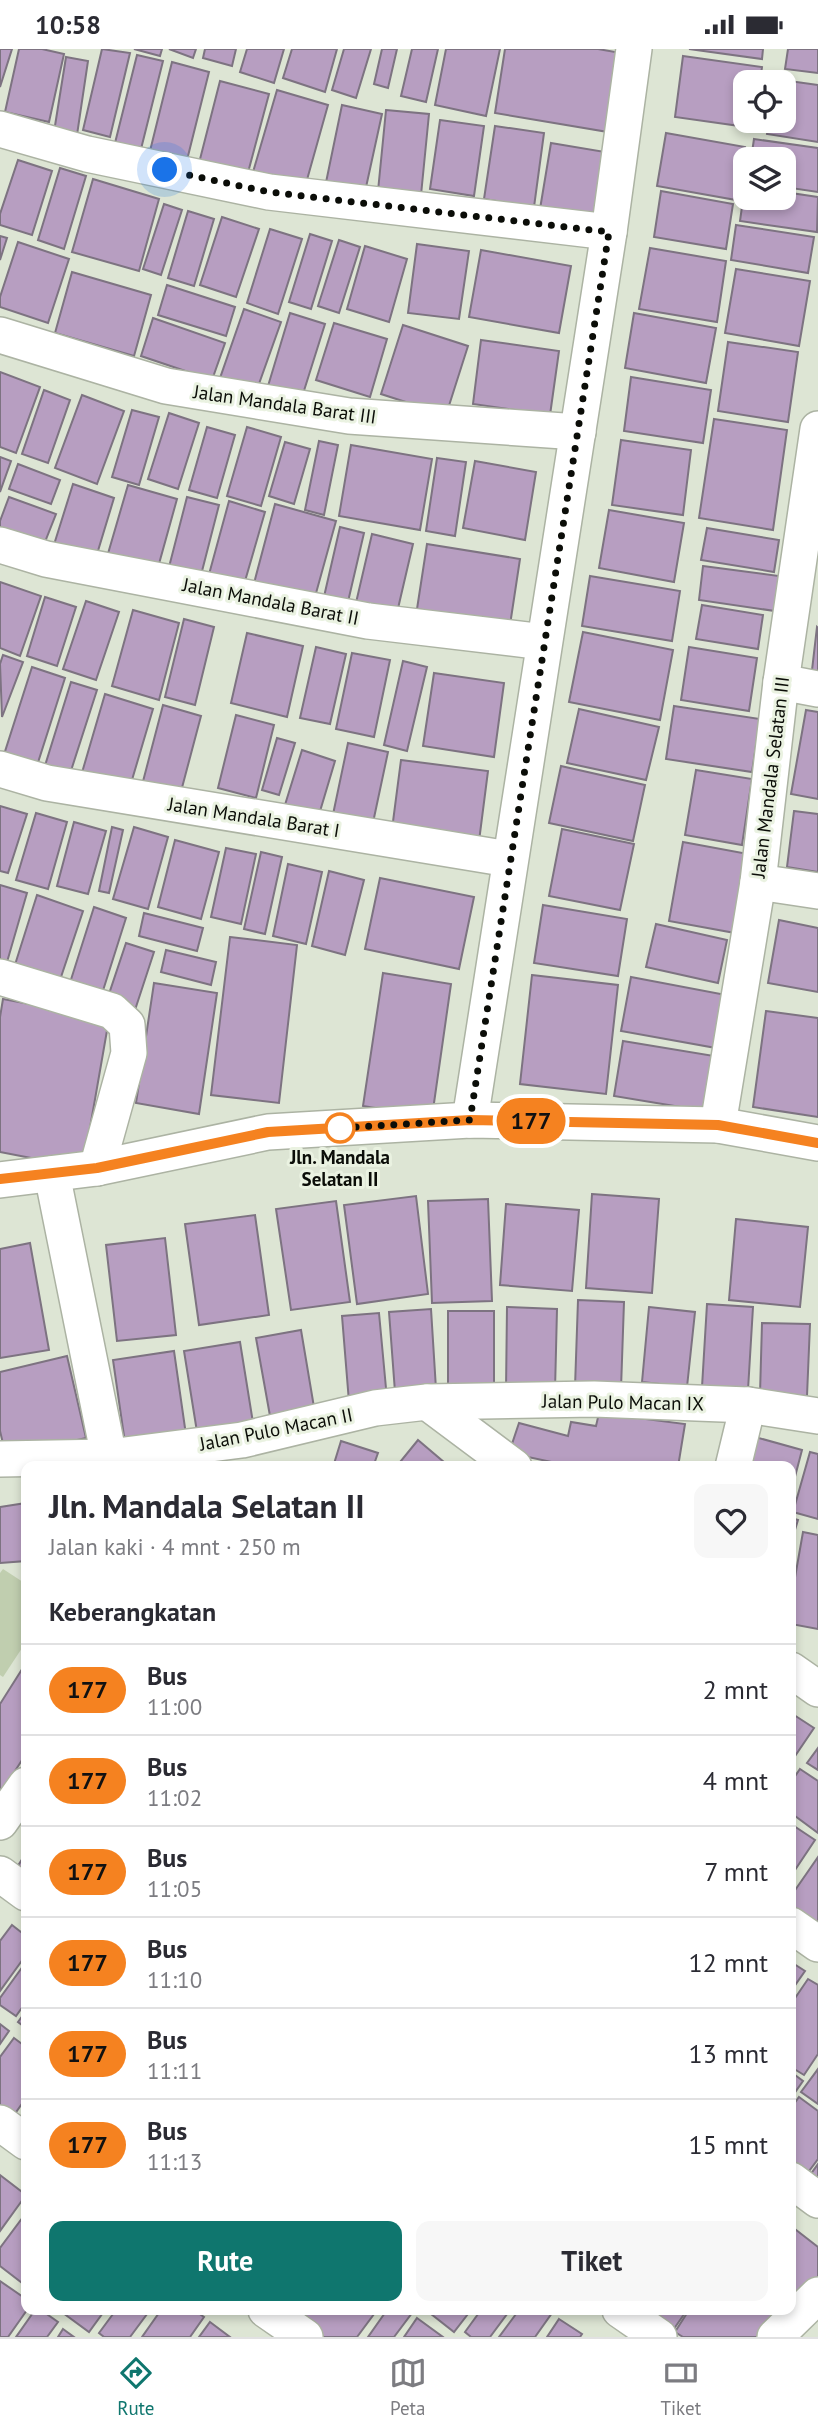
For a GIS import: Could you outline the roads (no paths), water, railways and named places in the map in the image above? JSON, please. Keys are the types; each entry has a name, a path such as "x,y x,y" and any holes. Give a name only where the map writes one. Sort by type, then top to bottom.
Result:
{"street":[{"path":"470,1120 609,232 635,49"},
{"path":"0,129 87,154 269,192 609,232"},
{"name":"Jalan Mandala Barat III","path":"0,335 179,388 349,416 578,432"},
{"name":"Jalan Mandala Selatan III","path":"718,1125 758,882 781,682 818,429"},
{"name":"Jalan Mandala Barat II","path":"0,545 46,559 368,621 544,642"},
{"path":"781,682 818,689"},
{"name":"Jalan Mandala Barat I","path":"0,769 47,783 509,859"},
{"path":"758,882 818,891"},
{"path":"0,977 112,1011 127,1025 129,1053 97,1168"},
{"path":"0,1179 97,1168 268,1132 470,1120 718,1125 818,1143"},
{"path":"51,1174 109,1457"},
{"name":"Jalan Pulo Macan IX","path":"427,1402 594,1399 748,1405 818,1416"},
{"path":"427,1402 505,1461"},
{"name":"Jalan Pulo Macan II","path":"0,1459 238,1453 376,1408 427,1402"},
{"path":"734,1461 748,1405"},
{"path":"796,1658 818,1663"},
{"path":"796,1673 818,1689"},
{"path":"0,1822 21,1792"},
{"path":"0,1874 21,1889"},
{"path":"796,1929 818,1944"},
{"path":"0,2123 21,2138"},
{"path":"796,2185 818,2200"},
{"path":"775,2337 818,2295"},
{"path":"273,2315 305,2337"},
{"path":"627,2315 659,2337"}],"place":[{"name":"Jln. Mandala Selatan II","path":"340,1128"}]}
